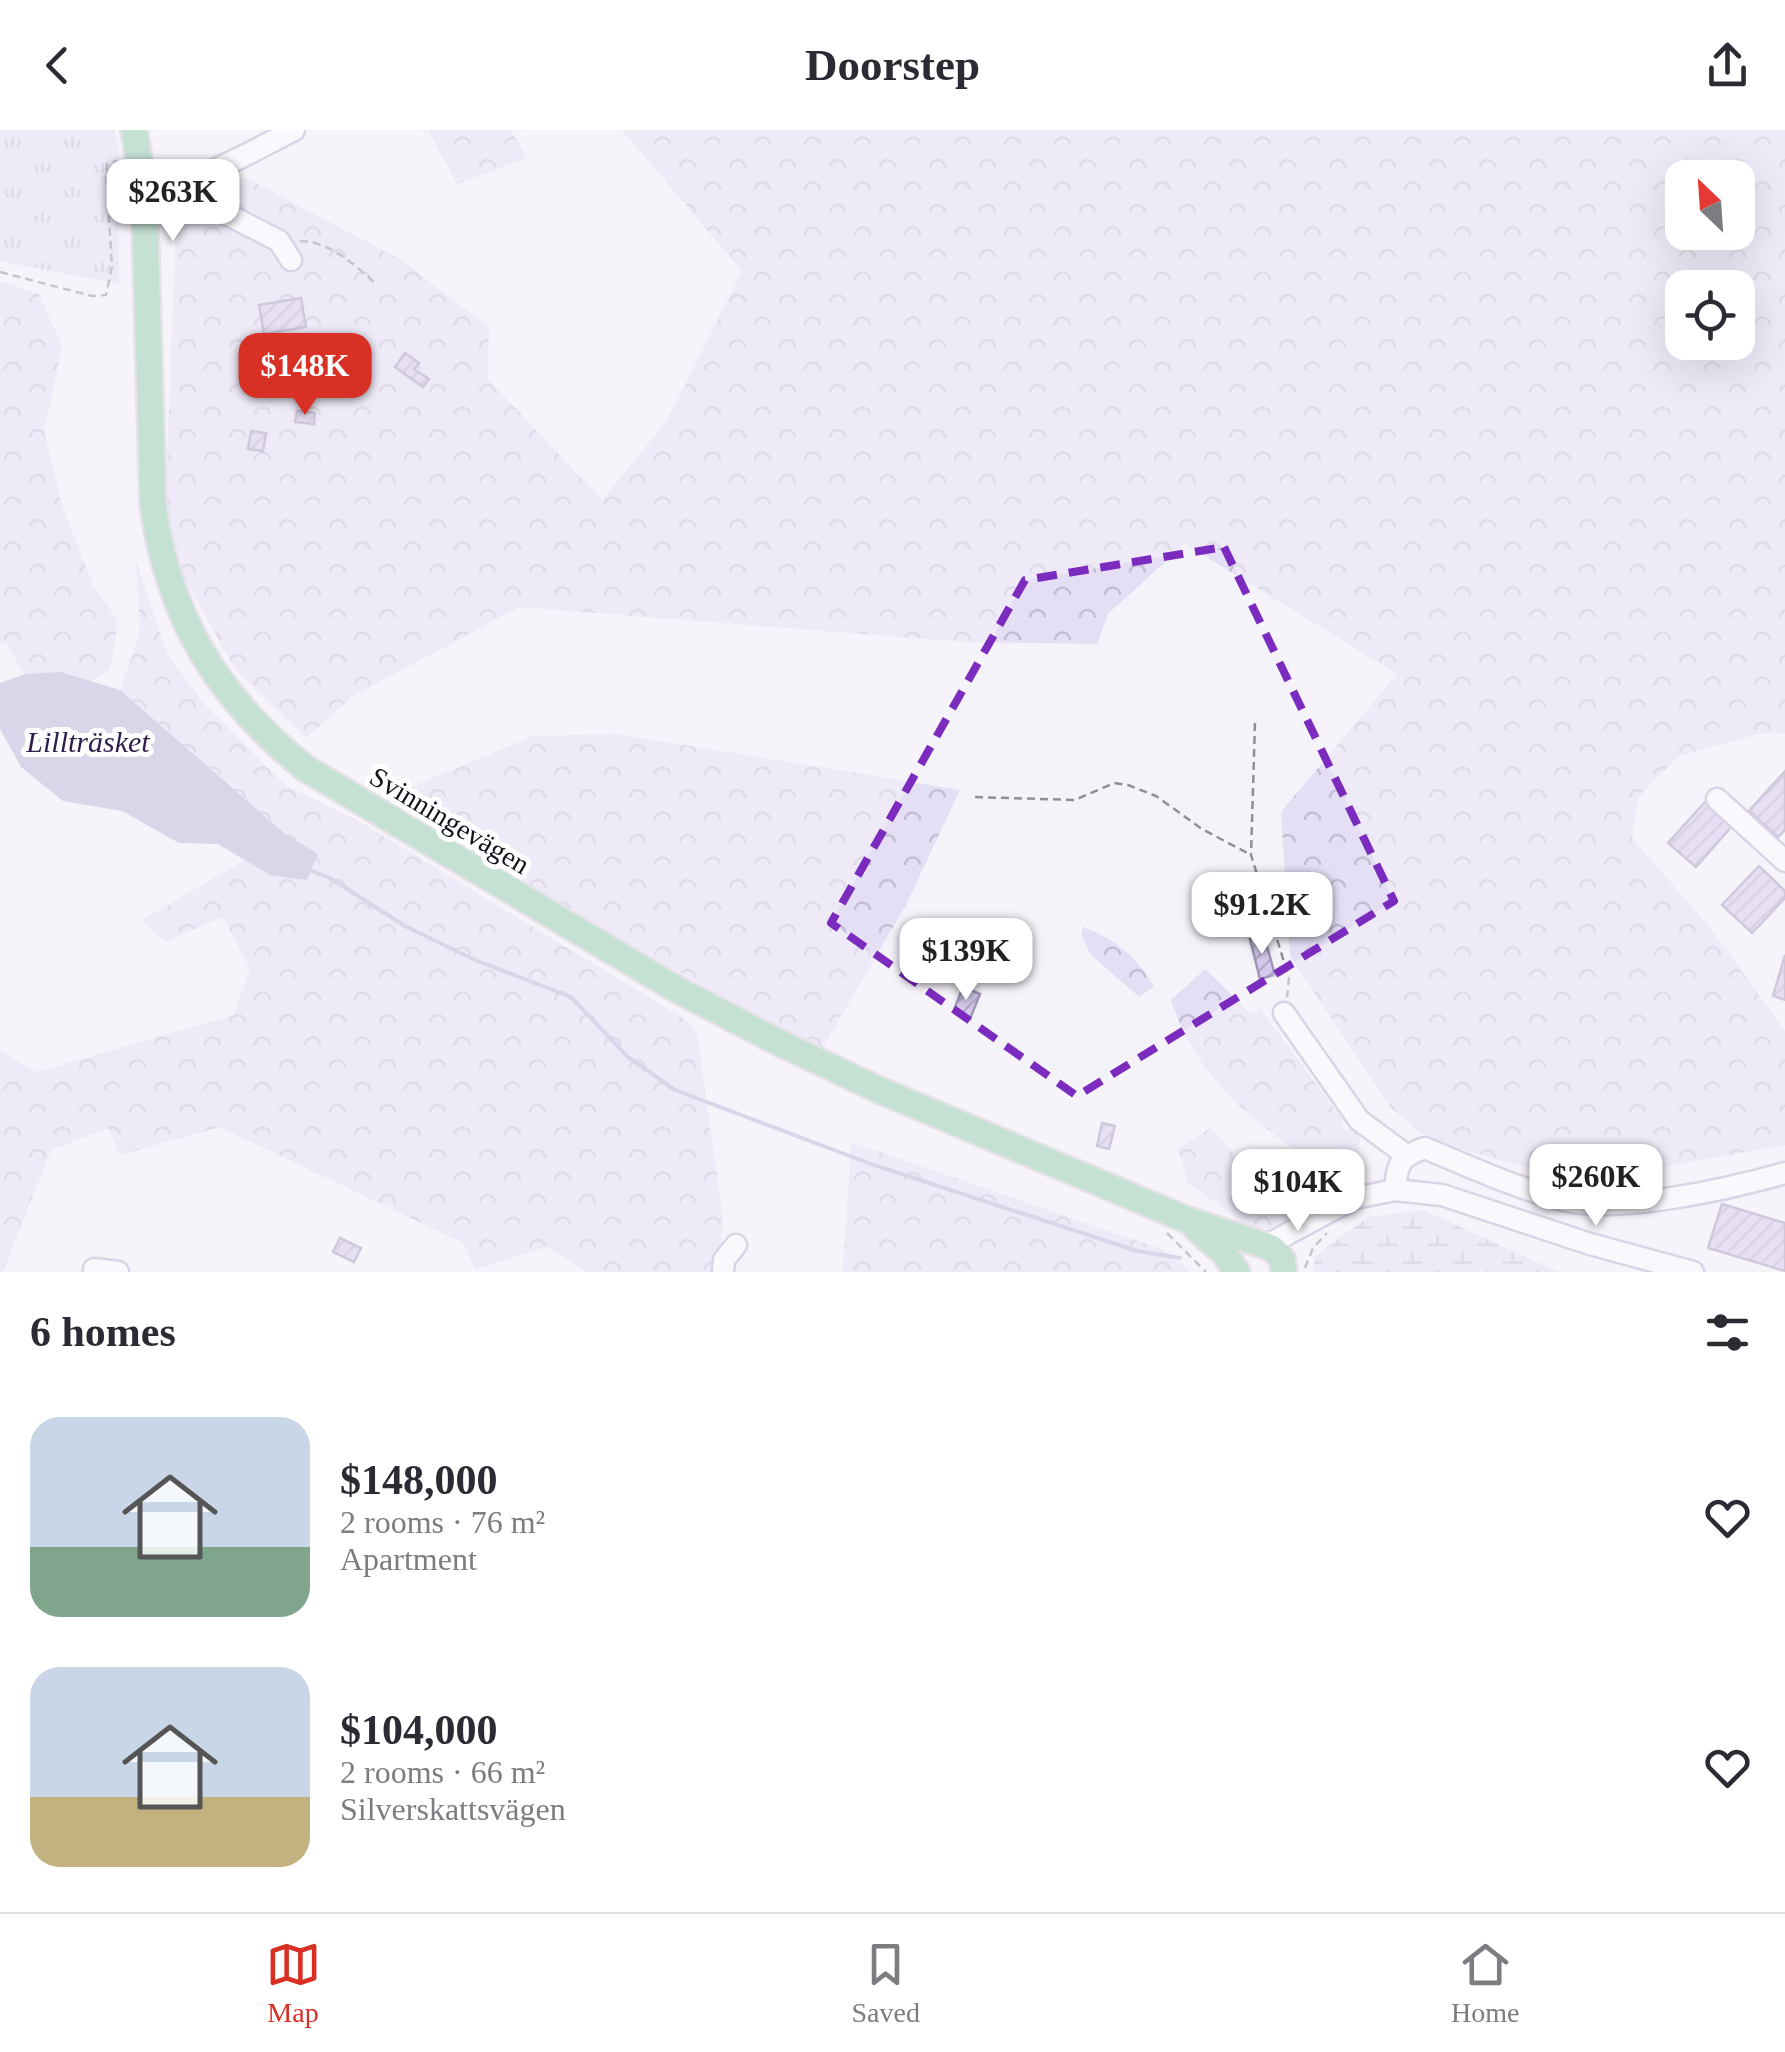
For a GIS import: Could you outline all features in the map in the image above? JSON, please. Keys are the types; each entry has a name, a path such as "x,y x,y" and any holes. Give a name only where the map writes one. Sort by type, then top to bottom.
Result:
{"main road":[{"name":"Svinningevägen","path":"134,130 144,188 153,504 158,540 167,576 192,636 227,692 264,735 305,768 676,989 879,1090 1186,1219 1261,1245 1278,1253 1290,1270"},
{"name":"Svinningevägen","path":"1186,1219 1224,1254 1237,1272"},
{"name":"Svinningevägen","path":"1237,1272 1244,1252 1261,1245"}],"street":[{"path":"144,188 183,180 294,130"},
{"path":"183,180 188,194 279,241 292,260"},
{"path":"1717,799 1785,861"},
{"path":"1284,1013 1359,1120 1406,1155"},
{"path":"1395,1190 1397,1166 1406,1155 1425,1148 1565,1200 1599,1204 1644,1202 1785,1173"},
{"path":"1290,1270 1324,1224 1355,1198 1395,1190 1442,1194 1590,1244 1693,1272"},
{"path":"1261,1245 1324,1224"},
{"path":"724,1272 724,1260 736,1245"},
{"path":"94,1269 118,1272"}],"path":[{"path":"0,272 92,296 106,295 112,267 107,164 138,157"},
{"path":"279,241 310,241 347,259 375,283"},
{"path":"112,267 124,266"},
{"path":"1255,723 1250,856 1290,978 1284,1013"},
{"path":"974,796 1075,800 1114,784 1128,785 1156,796 1202,829 1250,856"},
{"path":"1290,1270 1312,1248 1324,1224"},
{"path":"1160,1226 1206,1272"}],"highlighted area":[{"path":"1224,547 1394,901 1077,1096 831,923 1025,580"}],"green space":[{"path":"0,130 114,130 119,149 119,284 0,261"},
{"path":"428,130 511,130 527,158 457,184"},
{"path":"622,130 1785,130 1785,733 1758,734 1679,756 1638,797 1632,838 1712,930 1785,1031 1785,1145 1595,1179 1546,1173 1432,1141 1391,1108 1290,956 1281,812 1397,674 1185,544 1108,614 1097,644 964,642 520,607 353,696 306,738 235,669 164,542 176,226 184,204 246,178 400,259 489,327 487,378 602,500 667,421 742,271"},
{"path":"0,281 39,294 62,347 44,432 63,509 93,585 118,621 110,668 93,681 61,672 25,674 6,644 0,643"},
{"path":"136,561 167,654 205,705 286,786 357,820 683,1018 697,1032 723,1219 719,1272 588,1272 546,1247 475,1269 463,1243 220,1127 120,1155 108,1128 51,1150 0,1272 0,1051 37,1072 234,1015 250,969 223,917 165,942 142,920 245,860 270,875 318,854 284,833 120,690 140,632"},
{"path":"616,734 960,790 907,903 821,1051 373,803 533,736"},
{"path":"1083,927 1124,950 1154,987 1139,997 1091,955 1081,935"},
{"path":"1205,969 1251,1014 1260,1008 1341,1118 1344,1130 1361,1128 1358,1163 1343,1182 1263,1126 1199,1059 1171,1000"},
{"path":"1211,1128 1239,1160 1292,1189 1303,1209 1275,1228 1253,1229 1188,1183 1178,1148"},
{"path":"851,1142 1164,1250 1191,1272 843,1272"},
{"path":"1424,1210 1560,1272 1313,1272 1315,1256 1368,1217"}],"water":[{"name":"Lillträsket","path":"61,672 120,690 284,833 318,854 307,880 270,875 218,844 179,843 122,811 63,801 21,767 0,729 0,683 25,674"}],"building":[{"path":"301,298 306,327 264,334 259,305"},
{"path":"405,353 419,363 414,369 429,379 423,387 395,367"},
{"path":"297,411 315,413 314,424 295,422"},
{"path":"251,431 266,433 263,451 248,449"},
{"path":"1785,771 1785,830 1778,837 1749,811"},
{"path":"1705,802 1732,826 1696,867 1668,843"},
{"path":"1759,866 1785,891 1785,898 1752,933 1722,905"},
{"path":"1264,935 1275,975 1260,979 1250,939"},
{"path":"1785,955 1785,1000 1773,996"},
{"path":"963,987 980,994 970,1019 953,1012"},
{"path":"1102,1123 1115,1126 1109,1149 1097,1146"},
{"path":"1722,1204 1785,1223 1785,1271 1708,1248"},
{"path":"340,1238 361,1248 354,1262 333,1252"}],"waterway":[{"path":"307,869 330,878 405,926 475,960 571,997 628,1057 675,1090 871,1164 1137,1251 1180,1258"}]}
